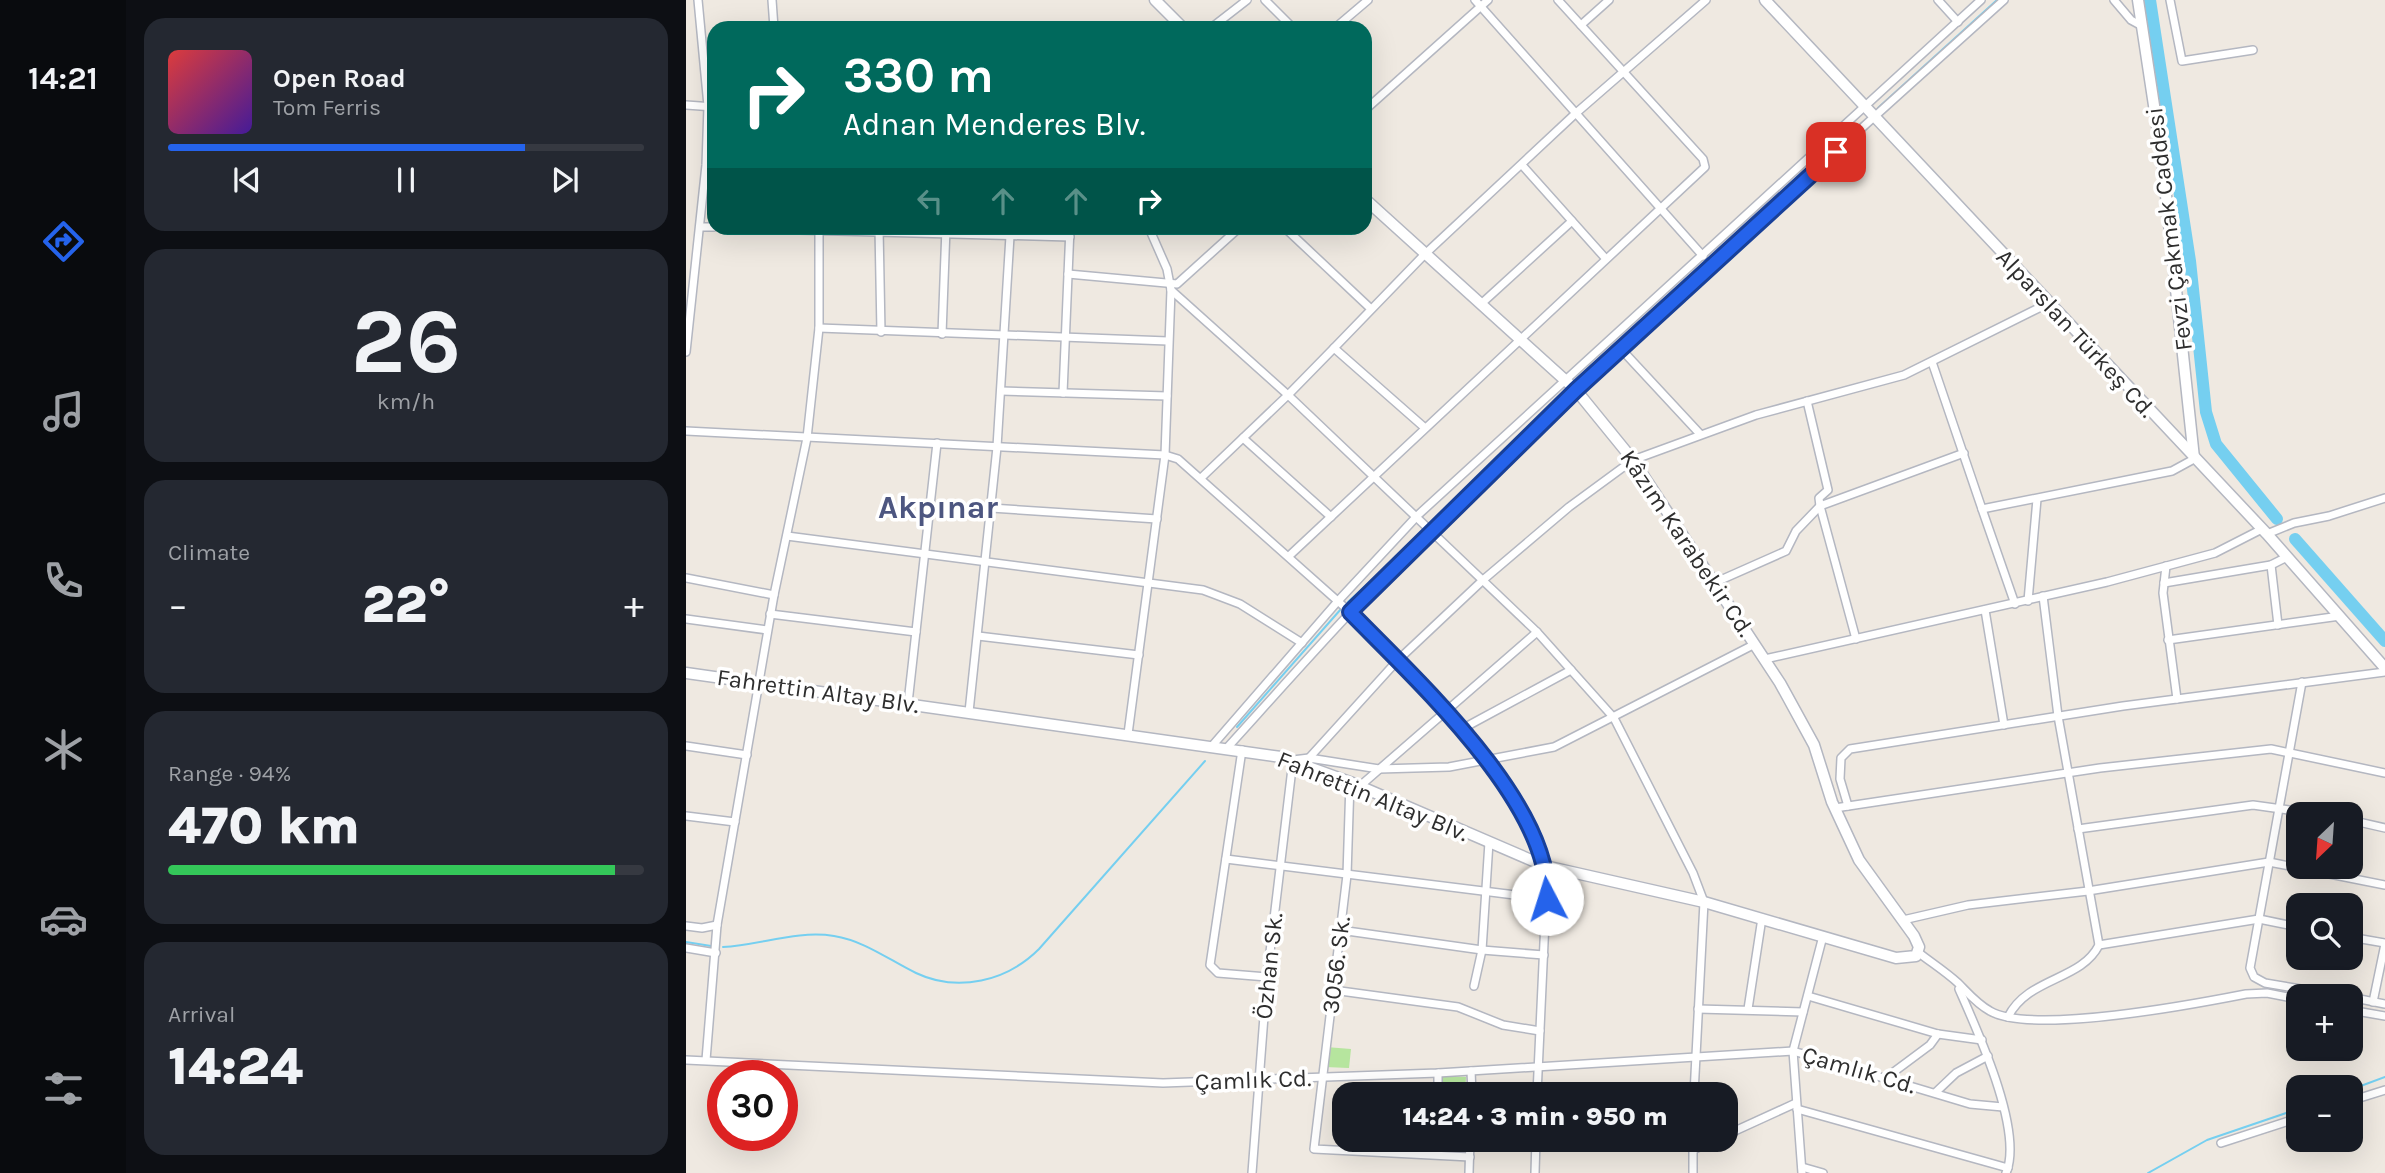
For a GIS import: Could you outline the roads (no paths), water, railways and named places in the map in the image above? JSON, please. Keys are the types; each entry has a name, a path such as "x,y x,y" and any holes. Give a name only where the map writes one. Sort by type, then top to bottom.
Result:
{"street":[{"path":"698,0 707,73"},
{"path":"772,0 774,21"},
{"path":"1155,0 1176,21"},
{"path":"1220,21 1247,0"},
{"path":"1265,0 1286,21"},
{"path":"1343,21 1368,0"},
{"path":"1372,99 1478,3 1488,0"},
{"path":"1289,556 1702,170 1705,161 1621,73 1558,0"},
{"path":"1581,25 1609,0"},
{"path":"1201,478 1288,395 1424,255 1621,73 1706,0"},
{"name":"Alparslan Türkeş Cd.","path":"1765,0 1873,118 2265,532 2385,670"},
{"path":"1938,0 1958,22"},
{"path":"1212,746 1338,601 1418,515 1981,0"},
{"path":"1227,748 1350,612 1431,529 1576,390 2004,0"},
{"path":"2115,0 2131,20 2142,26"},
{"name":"Fevzi Çakmak Caddesi","path":"2138,0 2164,171 2194,459"},
{"path":"2170,0 2182,61 2253,50"},
{"path":"1478,3 1703,256"},
{"path":"686,105 707,106"},
{"path":"1522,165 1606,260"},
{"path":"686,352 707,186"},
{"name":"Kâzım Karabekir Cd.","path":"1372,206 1520,339 1564,383 1576,390 1633,460 1765,659 1814,745 1835,808 1859,860 1914,936 1919,953"},
{"path":"1481,304 1572,221"},
{"path":"701,227 707,227"},
{"path":"706,1060 717,925 757,684 807,438 819,328 819,235"},
{"path":"879,235 881,332"},
{"path":"942,334 946,235"},
{"path":"997,235 1070,237 1063,393"},
{"path":"1128,734 1165,455 1171,287 1152,235"},
{"path":"1171,287 1183,280 1231,235"},
{"path":"1292,235 1370,308"},
{"path":"970,712 998,446 1010,236"},
{"path":"1068,274 1171,287 1418,515 1537,632 1614,718 1693,873 1704,902 1694,1082"},
{"path":"1309,758 1397,661 1483,580 1569,507 1633,460 1700,434 1807,401 1881,383 1932,362 2049,303"},
{"path":"819,328 1168,341"},
{"path":"1334,348 1425,428"},
{"path":"1621,349 1700,434"},
{"path":"1932,362 2015,604"},
{"path":"1001,391 1167,396"},
{"path":"1807,401 1828,489 1819,498 1820,506 1856,639"},
{"path":"686,432 1165,455 1178,459 1350,612 1487,760 1520,808 1545,866 1547,899 1537,1082"},
{"path":"1243,438 1331,517"},
{"path":"908,703 937,443"},
{"path":"1716,582 1786,551 1802,524 1820,506 1964,453"},
{"path":"1982,509 2172,471 2194,459"},
{"path":"1765,659 2028,601 2166,566 2215,553 2265,532 2385,498"},
{"path":"2028,601 2037,499"},
{"path":"991,509 1157,519"},
{"path":"787,536 986,564 1203,590 1224,597 1302,643"},
{"path":"2164,583 2271,565 2287,557"},
{"path":"2271,565 2278,625"},
{"path":"2166,566 2164,583 2168,640 2178,699"},
{"path":"686,578 774,595"},
{"path":"2008,1017 2022,997 2092,959 2099,945 2068,773 2043,596"},
{"path":"1985,610 2004,725"},
{"path":"770,614 916,632"},
{"path":"2168,640 2340,616"},
{"path":"686,619 767,630"},
{"path":"1360,786 1537,632"},
{"path":"978,636 1139,655"},
{"path":"1293,760 1309,758 1379,769 1449,767 1554,747 1755,644"},
{"path":"1460,730 1572,670"},
{"path":"1848,806 1840,779 1841,758 1850,749 2059,716 2385,670"},
{"name":"Fahrettin Altay Blv.","path":"686,673 1242,750 1293,760 1545,866 1704,902 1896,958 1908,959 1919,953"},
{"path":"2286,986 2265,983 2254,977 2250,968 2250,957 2302,682"},
{"path":"686,746 747,755"},
{"path":"1835,808 2068,773 2271,749 2385,773"},
{"path":"1242,750 1211,967 1221,974 1267,976"},
{"name":"Özhan Sk.","path":"1252,1173 1267,976 1293,760"},
{"name":"3056. Sk.","path":"1350,782 1347,875 1314,1149 1436,1153"},
{"path":"2078,829 2253,806 2286,809"},
{"path":"686,816 735,822"},
{"path":"2363,823 2385,828"},
{"path":"1474,986 1482,950 1489,842"},
{"path":"1226,859 1547,899"},
{"path":"1903,920 1968,905 2088,891 2269,862 2385,885"},
{"path":"1748,1009 1762,918"},
{"path":"2099,945 2259,919 2286,925"},
{"path":"686,926 702,928 717,925"},
{"path":"1340,930 1482,950 1544,955"},
{"path":"1823,936 1793,1051 1802,1170 1823,1173"},
{"path":"2363,940 2385,944 2374,1002"},
{"path":"686,948 716,953"},
{"path":"1919,953 1992,1013 2008,1017 2060,1021 2257,994 2286,998"},
{"path":"1738,1130 1797,1106 2007,1171 2011,1148 2003,1107 1982,1040 1956,982"},
{"path":"1333,990 1458,1007 1503,1025 1540,1031"},
{"path":"1808,996 1938,1034 1982,1040"},
{"path":"2363,1000 2385,1004"},
{"path":"1698,1009 1803,1012"},
{"path":"2363,1012 2385,1016"},
{"path":"1887,1077 1930,1045 1938,1034"},
{"name":"Çamlık Cd.","path":"686,1060 1128,1083 1438,1073 1793,1051 1970,1104 2003,1107"},
{"path":"1936,1092 1956,1073 1988,1056"},
{"path":"1471,1071 1471,1082"},
{"path":"1438,1073 1438,1082"},
{"path":"2363,1097 2385,1090"},
{"path":"2221,1143 2286,1122"},
{"path":"1469,1173 1470,1152"},
{"path":"1535,1173 1536,1152"},
{"path":"1693,1152 1693,1173"},
{"path":"1436,1153 1470,1157"}],"waterway":[{"path":"1878,108 1997,0"},
{"path":"2150,0 2190,261 2206,412 2216,444 2277,519"},
{"path":"1348,602 1419,537"},
{"path":"2295,539 2385,641"},
{"path":"1237,727 1341,609"},
{"path":"723,947 792,936 834,936 866,946 932,979 965,983 997,976 1012,969 1039,949 1205,761"},
{"path":"686,942 711,946"},
{"path":"2363,1085 2385,1077"},
{"path":"2148,1173 2207,1140 2286,1113"}],"district":[{"name":"Akpınar","path":"938,507"}]}
